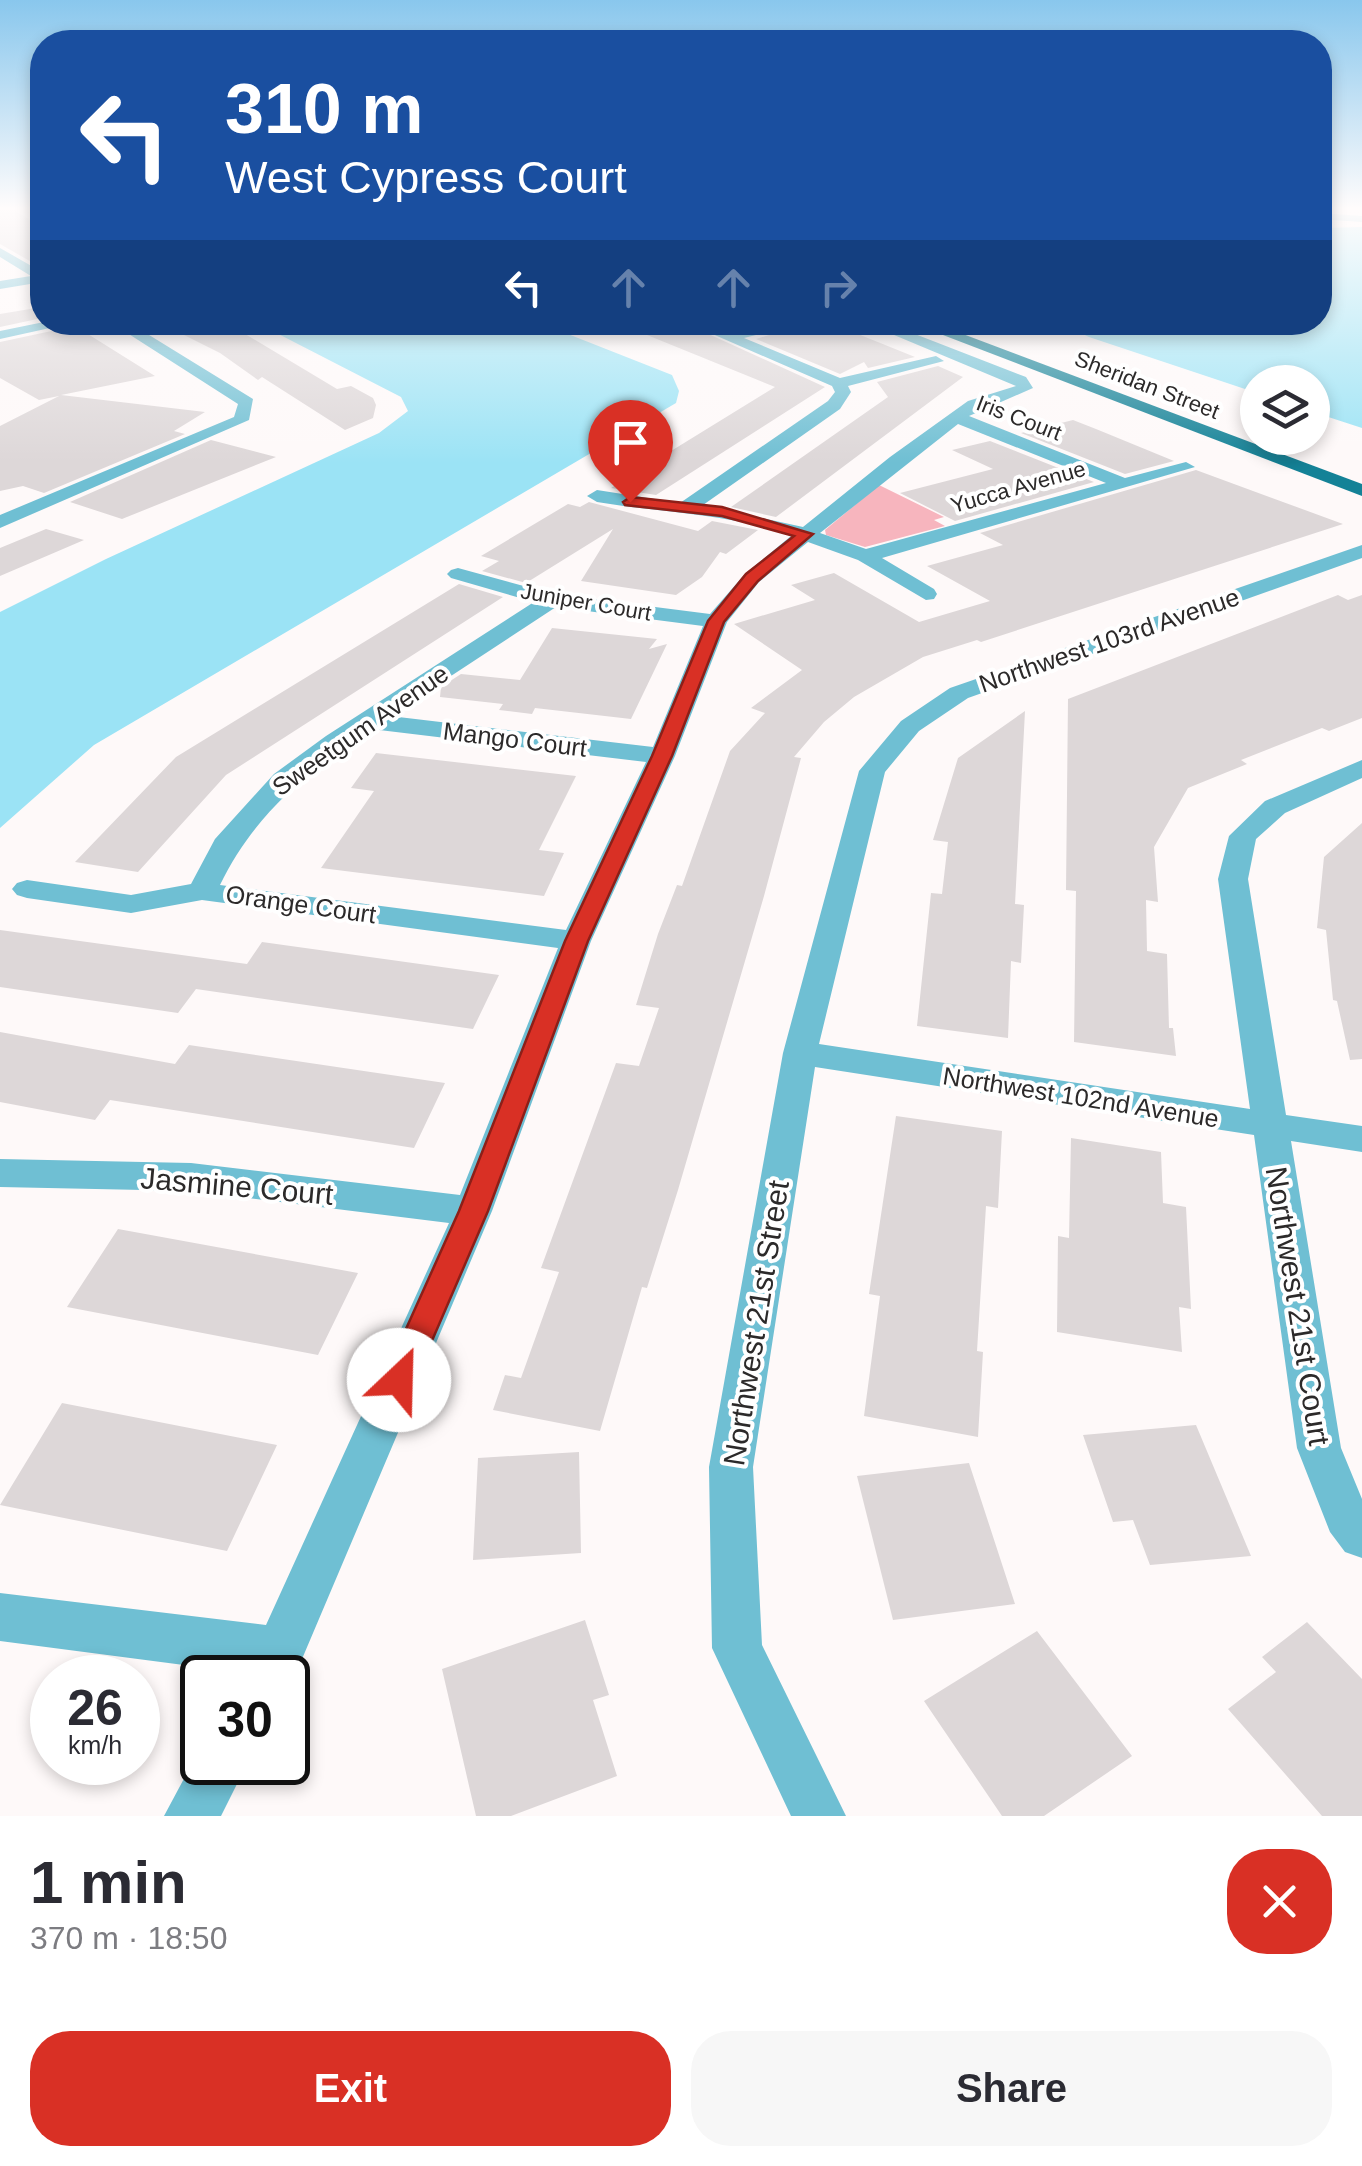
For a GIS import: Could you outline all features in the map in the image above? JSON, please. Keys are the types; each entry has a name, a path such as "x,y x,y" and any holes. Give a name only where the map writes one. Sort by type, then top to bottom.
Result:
{"main road":[{"name":"Sheridan Street","path":"951,335 1362,490"},
{"name":"Sheridan Street","path":"995,335 1220,417"},
{"path":"1323,455 1362,469"}],"street":[{"path":"0,335 30,329"},
{"path":"0,522 241,420 247,402 138,335"},
{"path":"725,335 839,383 936,361"},
{"path":"730,337 740,335"},
{"path":"278,1655 473,1211 576,941 662,756 716,621 752,578 955,418 974,405 1024,388 1025,384 903,335"},
{"path":"684,509 834,406 843,392 839,383"},
{"name":"Iris Court","path":"955,418 986,426 1123,484"},
{"name":"Yucca Avenue","path":"864,556 1186,467"},
{"path":"597,496 722,512 805,534 864,556 926,594"},
{"name":"Northwest 103rd Avenue","path":"800,1053 872,771 910,726 959,693 989,681 1362,551"},
{"name":"Juniper Court","path":"458,574 552,600 716,621"},
{"name":"Sweetgum Avenue","path":"202,891 225,845 256,805 309,760 552,600"},
{"name":"Mango Court","path":"367,720 662,756"},
{"name":"Northwest 21st Court","path":"1362,768 1275,807 1243,836 1233,878 1319,1448 1346,1517 1362,1536"},
{"name":"Orange Court","path":"28,889 131,904 202,891 576,941"},
{"name":"Northwest 102nd Avenue","path":"800,1053 1362,1139"},
{"name":"Northwest 21st Street","path":"800,1053 730,1467 737,1648 819,1816"},
{"name":"Jasmine Court","path":"0,1174 191,1177 473,1211"},
{"path":"0,1617 217,1655"},
{"path":"191,1816 209,1785"}],"shaded area":[{"path":"879,485 944,517 934,520 945,526 865,547 826,535 825,530"}],"water":[{"path":"1332,294 1362,294 1362,428 1330,418 1330,365 1240,365 1240,387 1085,335 1332,335"},
{"path":"280,335 570,335 672,375 679,391 676,403 94,745 0,828 0,612 379,433 408,411 401,397"}],"building":[{"path":"30,309 30,321 0,327 0,314"},
{"path":"33,335 89,335 155,376 61,395 205,412 174,431 185,434 44,493 23,486 0,491 0,426 59,396 39,400 0,378 0,342"},
{"path":"184,335 247,335 337,389 351,386 373,398 373,418 345,430 262,377 258,380 220,353"},
{"path":"647,335 711,335 825,387 656,495 611,488 775,387"},
{"path":"769,335 860,335 915,357 868,368 864,362 840,374 756,339"},
{"path":"938,366 963,377 776,517 731,507 888,397 877,382"},
{"path":"1073,420 1174,461 1125,474 1021,433"},
{"path":"211,440 276,457 122,519 70,502"},
{"path":"990,441 1094,482 955,521 900,493 993,469 952,450"},
{"path":"1196,470 1343,524 981,642 923,657 854,697 824,722 794,757 801,758 764,896 678,1190 647,1288 642,1287 600,1431 493,1410 505,1375 521,1378 559,1272 541,1268 616,1063 639,1066 659,1008 636,1005 658,934 677,885 682,886 730,751 765,713 751,708 802,670 734,624 815,600 791,585 834,573 919,622 990,601 927,566 1003,545 980,533"},
{"path":"589,502 698,531 712,521 758,530 726,554 720,552 702,577 676,595 581,581 613,529 526,583 482,571 499,561 481,556 568,504 580,507"},
{"path":"46,529 84,540 0,576 0,548"},
{"path":"459,584 503,597 226,775 138,872 75,862 176,757"},
{"path":"1338,595 1348,600 1362,595 1362,718 1329,731 1322,728 1241,760 1247,764 1188,788 1154,847 1158,902 1146,900 1147,951 1167,954 1169,1028 1173,1028 1176,1056 1074,1042 1076,891 1066,890 1068,699"},
{"path":"552,628 657,639 649,649 667,644 631,719 535,708 532,714 499,710 503,704 440,697 441,687 461,674 520,680"},
{"path":"1025,711 1015,904 1024,905 1021,963 1011,961 1008,1038 917,1026 931,893 942,894 948,842 933,840 958,758"},
{"path":"376,753 576,776 539,850 564,853 544,896 321,868 374,791 351,788"},
{"path":"1362,823 1362,1059 1350,1060 1337,1001 1333,1000 1326,930 1317,928 1324,857"},
{"path":"0,930 247,964 262,942 499,975 473,1029 196,989 178,1013 0,987"},
{"path":"0,1032 175,1064 189,1045 445,1083 414,1148 110,1100 95,1120 0,1102"},
{"path":"896,1116 1002,1131 998,1208 986,1206 977,1351 983,1352 978,1437 864,1416 880,1296 869,1294"},
{"path":"1071,1138 1161,1152 1163,1203 1186,1207 1191,1309 1179,1307 1182,1352 1057,1332 1058,1236 1069,1238"},
{"path":"118,1229 358,1273 318,1355 67,1307"},
{"path":"62,1403 277,1445 227,1551 0,1505"},
{"path":"1196,1425 1251,1556 1150,1565 1133,1520 1113,1522 1083,1435"},
{"path":"579,1452 581,1553 473,1560 478,1458"},
{"path":"969,1463 1015,1604 893,1620 857,1476"},
{"path":"585,1620 609,1695 593,1700 617,1776 511,1816 476,1816 442,1669"},
{"path":"1307,1622 1362,1679 1362,1816 1322,1816 1228,1709 1276,1672 1262,1657"},
{"path":"1037,1631 1132,1756 1044,1816 1002,1816 924,1701"}],"route":[{"path":"399,1380 473,1211 576,941 662,756 716,621 752,578 805,534 722,512 630,502"}]}
